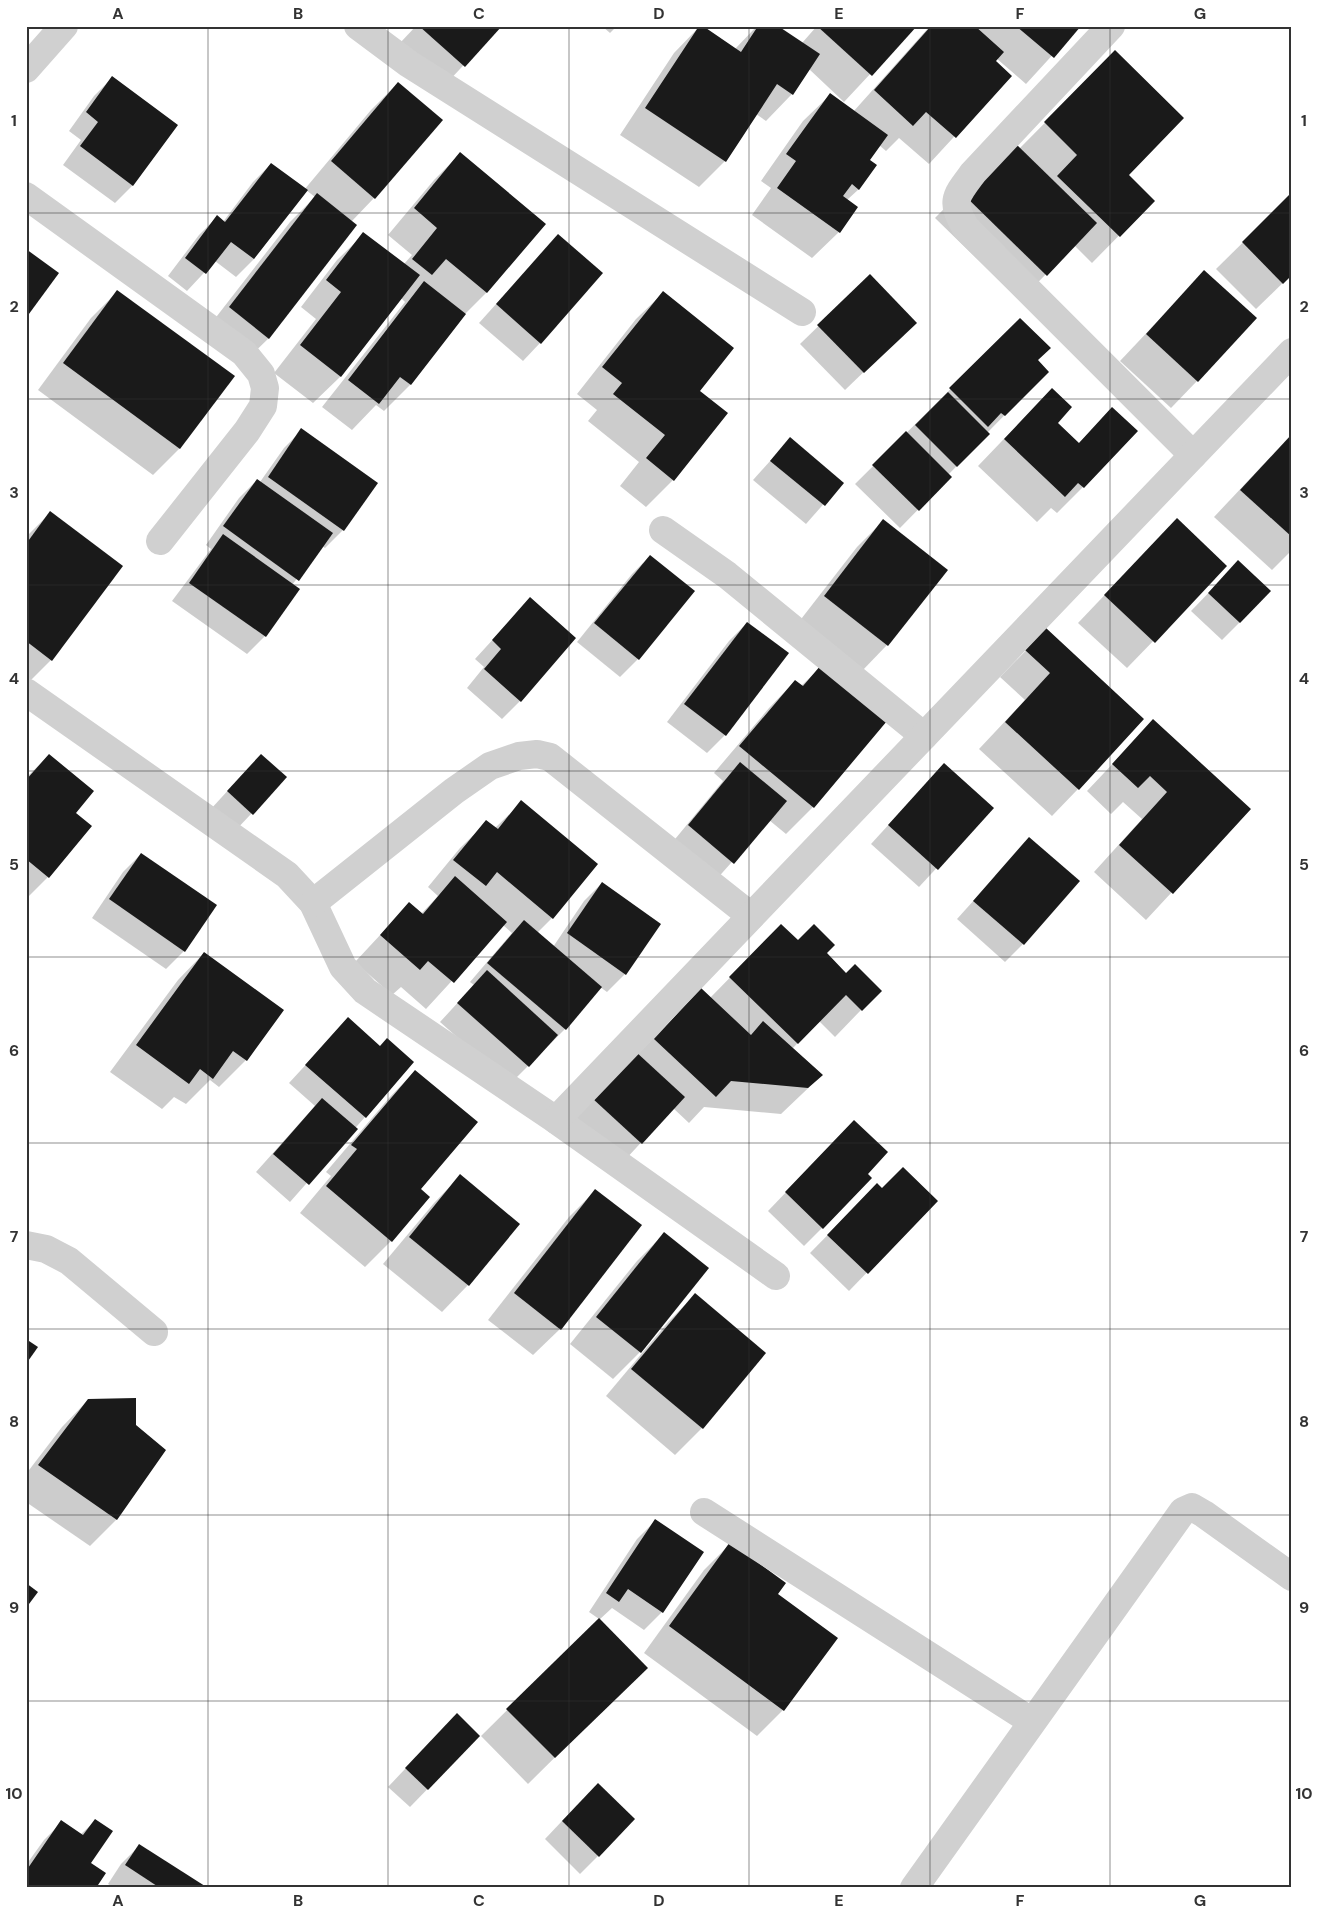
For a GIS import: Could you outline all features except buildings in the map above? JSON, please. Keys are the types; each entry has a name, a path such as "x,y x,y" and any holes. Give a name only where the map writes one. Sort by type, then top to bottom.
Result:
{"street":[{"path":"26,69 64,26"},
{"path":"358,26 409,64 802,312"},
{"path":"1110,26 973,173 957,193 956,210 966,228 1193,455"},
{"path":"26,196 244,353 261,374 265,388 263,406 247,431 160,541"},
{"path":"556,1120 1292,352"},
{"path":"664,530 727,575 924,736"},
{"path":"26,692 287,875 313,903 343,967 365,991 556,1120 776,1276"},
{"path":"313,903 454,791 490,766 519,756 537,754 550,757 751,916"},
{"path":"26,1245 46,1249 69,1261 154,1332"},
{"path":"914,1888 1183,1512 1192,1507 1204,1514 1292,1577"},
{"path":"704,1512 1031,1722"}]}
